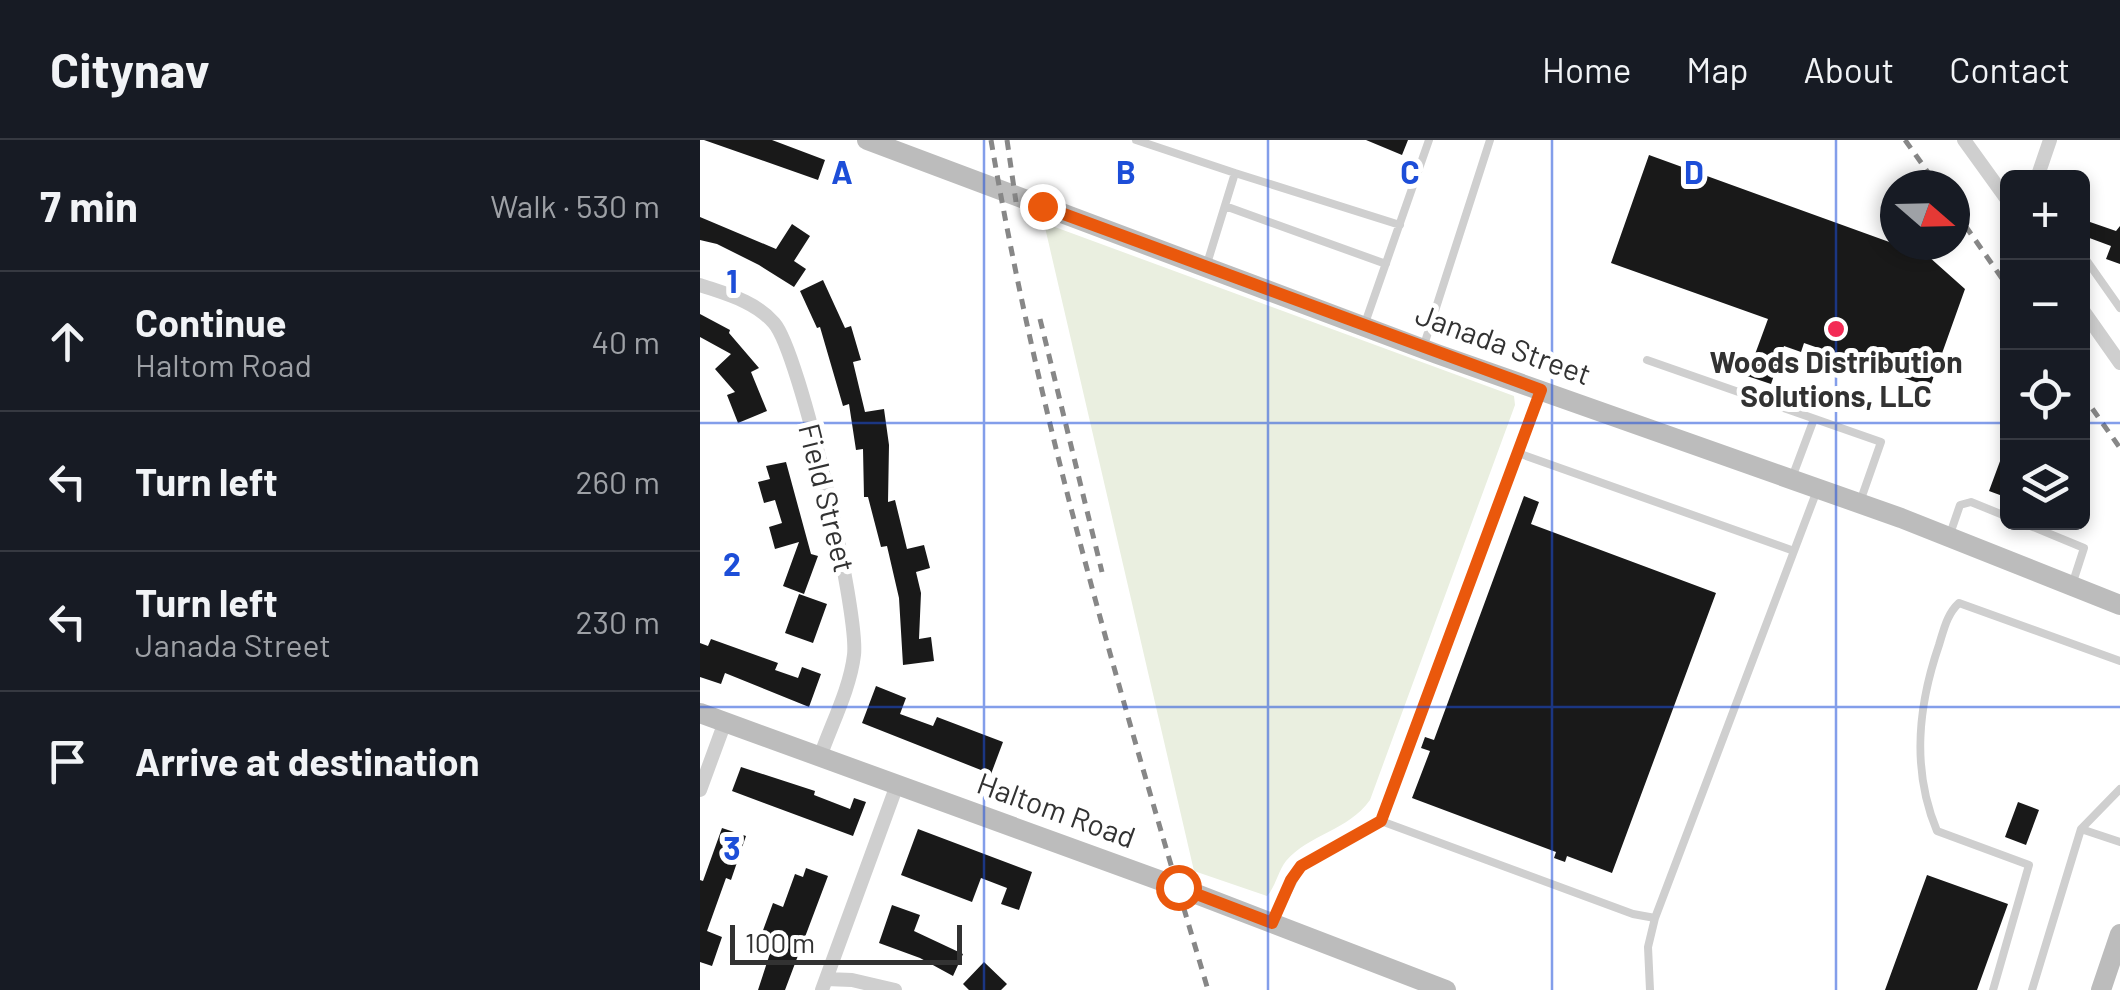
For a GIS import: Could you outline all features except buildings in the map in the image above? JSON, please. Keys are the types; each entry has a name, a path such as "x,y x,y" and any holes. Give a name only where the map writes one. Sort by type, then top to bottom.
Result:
{"street":[{"name":"Janada Street","path":"867,140 1422,348 1860,503 2120,605"},
{"path":"1964,140 2000,190"},
{"path":"2039,170 2050,140"},
{"name":"Field Street","path":"700,285 744,301 776,324 795,372 836,528 853,614 854,655 820,757"},
{"path":"2090,319 2118,355"},
{"name":"Haltom Road","path":"700,713 1446,990"},
{"path":"700,790 726,722"},
{"path":"895,990 852,980 824,984 896,784"},
{"path":"2101,990 2120,934"}],"lane":[{"path":"1136,140 1400,226"},
{"path":"1364,326 1430,140"},
{"path":"1422,348 1490,140"},
{"path":"1206,267 1234,173"},
{"path":"1224,206 1386,264"},
{"path":"2086,260 2120,308"},
{"path":"1647,360 1881,442 1860,503"},
{"path":"1272,923 1301,866 1381,821 1541,390"},
{"path":"1792,479 1814,419"},
{"path":"1518,452 1794,551"},
{"path":"1650,990 1648,947 1654,918 1818,488"},
{"path":"1949,537 1960,506 1971,502 2000,514"},
{"path":"2040,530 2084,548 2072,585"},
{"path":"1993,990 2029,865 1936,831 1931,818 1918,750 1920,719 1928,678 1948,619 1959,602 2120,661"},
{"path":"2032,990 2081,829 2120,789"},
{"path":"1381,821 1633,914 1654,918"},
{"path":"2081,829 2120,842"}],"shaded area":[{"path":"1044,223 1514,396 1515,405 1370,800 1351,819 1295,852 1283,865 1267,896 1194,871"}],"railway":[{"path":"991,140 1059,462 1208,990"},
{"path":"1007,140 1016,202"},
{"path":"1905,140 1926,170"},
{"path":"1970,233 2000,276"},
{"path":"1040,319 1102,572"},
{"path":"2090,405 2120,448"}],"place":[{"name":"Woods Distribution Solutions, LLC","path":"1836,329"}],"route":[{"path":"1042,206 1541,390 1381,821 1301,866 1272,923 1178,887"}]}
